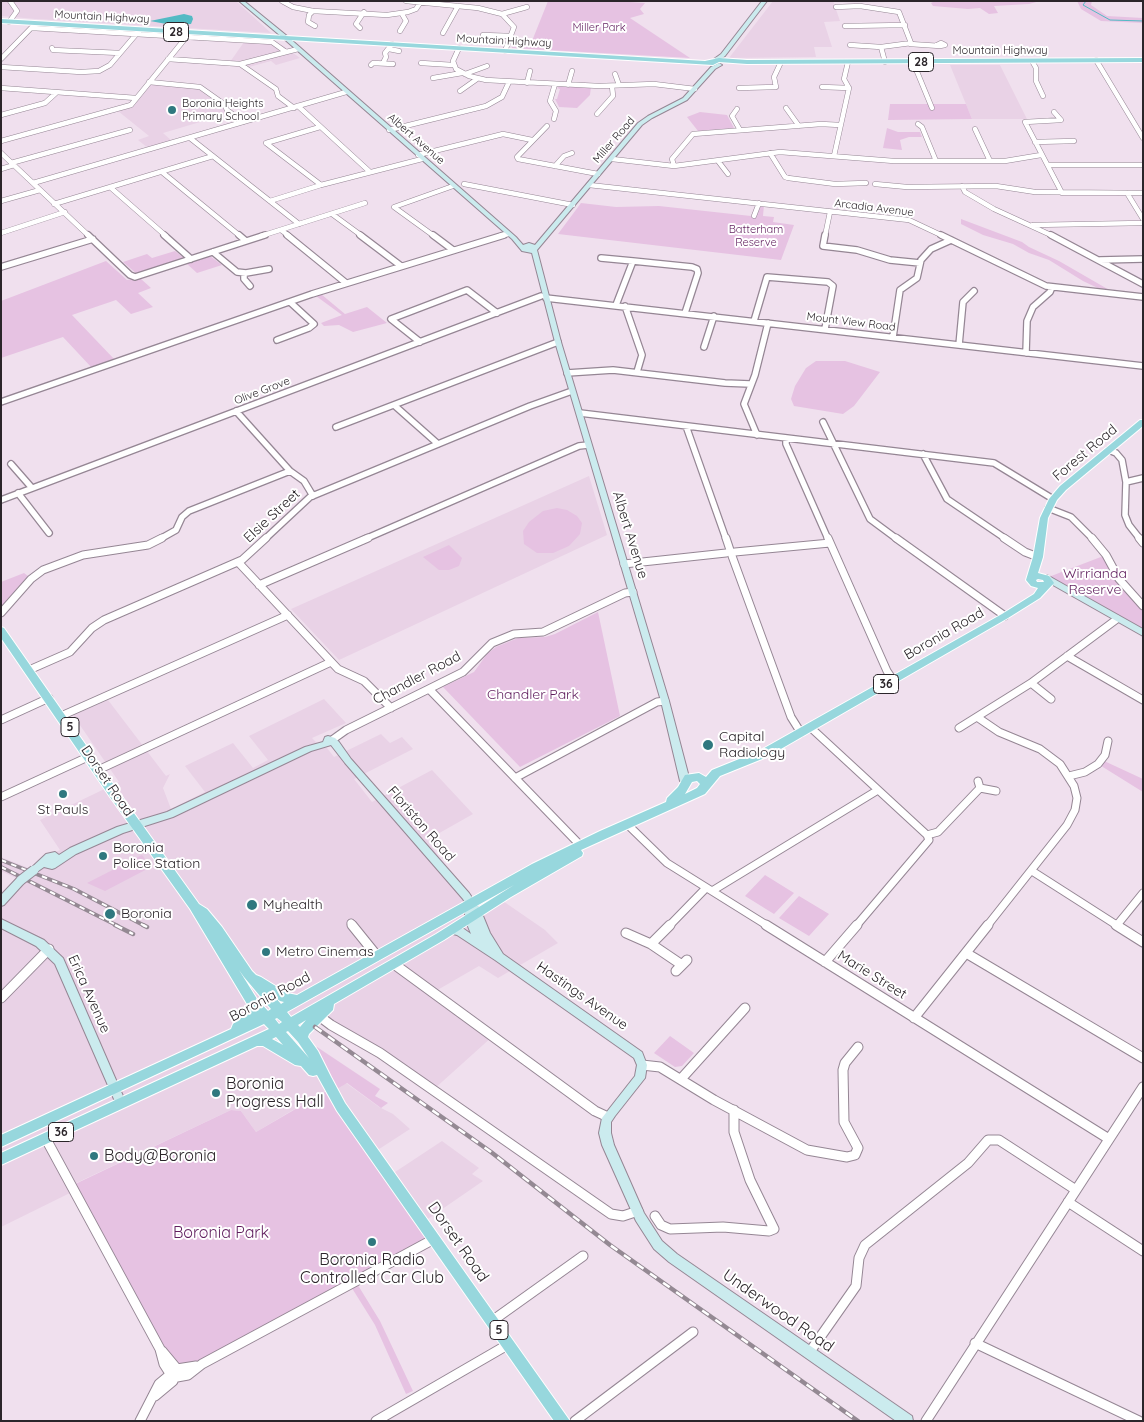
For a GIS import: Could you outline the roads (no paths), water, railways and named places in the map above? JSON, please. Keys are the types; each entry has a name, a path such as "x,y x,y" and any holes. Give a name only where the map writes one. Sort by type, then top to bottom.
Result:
{"main road":[{"path":"241,1 283,38"},
{"path":"719,62 764,1"},
{"name":"Mountain Highway","path":"1,21 34,26 187,35 303,39 390,47 459,48 703,62 1143,60"},
{"name":"Albert Avenue","path":"283,38 296,49"},
{"name":"Albert Avenue","path":"283,38 508,234 530,248 530,255 580,413 681,759 690,780"},
{"path":"292,44 303,39"},
{"name":"Miller Road","path":"530,248 543,241 640,124 681,102 696,89 719,62"},
{"name":"Forest Road","path":"1050,504 1059,492 1143,422"},
{"path":"1024,604 1033,589 1032,580 1038,557 1042,527 1050,504"},
{"path":"1038,557 1046,582"},
{"path":"1032,580 1039,575 1046,582 1143,633"},
{"name":"Boronia Road","path":"1,1142 266,1018 470,903 580,845 702,788 716,773 747,762 1005,616 1040,594 1046,582"},
{"name":"Dorset Road","path":"1,630 195,907 253,1003 313,1071"},
{"name":"Chandler Road","path":"1,902 21,880 46,862 54,864 56,858 120,830 152,822 328,741"},
{"name":"Floriston Road","path":"328,741 340,751 470,903"},
{"name":"Boronia Road","path":"666,805 680,793 690,780 711,770 747,762"},
{"path":"702,779 702,788 690,790 690,780 702,779"},
{"name":"Boronia Road","path":"1,1159 257,1041 291,1023 440,938 507,894 607,838 627,824"},
{"path":"470,903 474,916 476,938 483,947"},
{"name":"Dorset Road","path":"195,907 203,912 227,941 248,974 302,1038 320,1066 326,1081 346,1115 563,1421"},
{"name":"Hastings Avenue","path":"474,916 499,957"},
{"name":"Erica Avenue","path":"1,923 40,943 49,950 63,968 122,1104"},
{"path":"430,926 440,938"},
{"path":"453,930 460,932 483,947"},
{"name":"Hastings Avenue","path":"483,947 631,1048 638,1055 642,1065"},
{"path":"366,980 377,964 377,956 391,956 422,948"},
{"path":"248,974 284,997 299,1000"},
{"name":"Boronia Road","path":"302,1038 303,1033 321,1013 352,989"},
{"path":"215,1043 246,1021 253,1010 253,1003"},
{"name":"Dorset Road","path":"257,1041 262,1040 272,1044 326,1081"},
{"path":"639,1214 608,1145 605,1126 608,1117 639,1080 642,1065"},
{"name":"Underwood Road","path":"639,1214 653,1238 666,1252 907,1421"}],"street":[{"path":"9,22 17,11 10,1"},
{"path":"282,1 298,8 313,11 364,12 387,15 402,14 416,9 420,3"},
{"path":"406,1 478,8 502,14 514,27 505,51"},
{"path":"478,8 482,2"},
{"path":"335,12 337,5"},
{"path":"443,33 458,6"},
{"path":"836,7 860,6 897,11 905,26 910,44"},
{"path":"502,14 527,7"},
{"path":"313,11 308,16 308,22 315,26"},
{"path":"360,28 356,24 364,12"},
{"path":"400,31 406,21 402,14"},
{"path":"1,59 34,26"},
{"path":"845,26 905,26"},
{"path":"1,67 92,72 107,67 138,32"},
{"path":"1,141 131,104 187,35"},
{"path":"483,35 511,36"},
{"path":"258,38 272,42 286,52"},
{"path":"850,45 881,47 910,44 937,45"},
{"path":"383,64 386,57 385,53 390,47 400,51"},
{"path":"881,47 886,62"},
{"path":"52,48 53,50 120,53"},
{"path":"453,65 453,58 459,48"},
{"path":"168,59 240,64 296,49"},
{"path":"1096,60 1143,138"},
{"path":"1032,61 1036,68 1036,81 1043,96"},
{"path":"421,62 453,65 464,74 478,79 612,86 654,84 696,89"},
{"path":"739,88 776,87 774,77 780,68 781,62"},
{"path":"834,156 849,88 844,79 848,62"},
{"path":"914,62 932,108"},
{"path":"371,65 373,63 393,64"},
{"path":"240,64 276,89 278,96 296,107 370,172"},
{"path":"433,78 464,74 487,66"},
{"path":"527,83 530,71"},
{"path":"568,84 572,71"},
{"path":"615,74 619,85"},
{"path":"654,84 655,76"},
{"path":"460,91 478,79"},
{"path":"149,82 200,87 224,104 227,110 243,122"},
{"path":"389,130 486,106 502,97 509,82"},
{"path":"554,84 550,101 556,111 554,119"},
{"path":"597,114 613,96 612,86"},
{"path":"822,87 849,88"},
{"path":"1,88 136,98"},
{"path":"33,183 346,92"},
{"path":"1,115 45,103 56,93"},
{"path":"736,108 732,116 740,130"},
{"path":"786,108 799,126"},
{"path":"1054,112 1061,120 1025,121 1062,193"},
{"path":"674,166 672,159 692,135 826,124 840,125"},
{"path":"918,124 922,127 936,161"},
{"path":"547,126 532,140 518,159 598,174"},
{"path":"320,127 266,143 321,185"},
{"path":"975,129 990,161"},
{"path":"1,169 130,130"},
{"path":"270,201 503,134 532,140"},
{"path":"190,138 299,224"},
{"path":"1035,142 1074,141"},
{"path":"612,159 674,166 770,153 797,152 886,161 990,161 1041,155"},
{"path":"1,153 132,276 139,276 364,203"},
{"path":"555,166 564,156 572,153"},
{"path":"770,153 785,177 788,178 835,184 866,183"},
{"path":"54,204 213,156"},
{"path":"718,161 728,174"},
{"path":"1048,166 1143,165"},
{"path":"162,172 246,241"},
{"path":"464,184 573,205"},
{"path":"875,184 907,187 996,186 1025,192 1143,193"},
{"name":"Arcadia Avenue","path":"590,185 909,220 1052,288 1143,297"},
{"path":"453,186 394,207 453,250"},
{"path":"962,186 965,192 994,209 1100,260 1143,284"},
{"path":"110,187 191,259"},
{"path":"1,201 40,190"},
{"path":"1127,193 1143,218"},
{"path":"754,216 759,203"},
{"path":"1,233 65,212"},
{"path":"830,212 823,246 857,250 890,260 920,262"},
{"path":"332,214 401,266"},
{"path":"1032,226 1143,223"},
{"path":"281,230 346,283"},
{"path":"1,402 346,283 508,234"},
{"path":"1,267 93,239"},
{"path":"893,337 900,290 917,278 920,262 931,249 951,240"},
{"path":"213,252 234,271 244,273 269,269"},
{"path":"601,258 697,269 698,273 685,313"},
{"path":"1100,260 1143,259"},
{"path":"616,305 633,261"},
{"path":"244,273 244,279 250,286"},
{"path":"754,321 767,277 828,282 833,286 825,329"},
{"path":"1026,352 1028,321 1033,306 1050,292 1052,288"},
{"path":"420,342 391,318 467,290 497,313"},
{"path":"959,345 963,302 974,291"},
{"name":"Mount View Road","path":"543,297 1143,366"},
{"name":"Olive Grove","path":"1,500 543,297"},
{"path":"276,340 309,328 314,324 290,302"},
{"path":"625,306 642,355 637,372"},
{"path":"704,347 714,316"},
{"path":"758,435 744,404 768,323"},
{"path":"336,427 558,342"},
{"path":"567,374 613,370 725,384 750,384"},
{"name":"Elsie Street","path":"29,670 70,652 92,628 104,620 238,562 313,496 562,393 572,391"},
{"path":"394,405 438,444"},
{"path":"236,411 290,470 304,481 313,496"},
{"path":"580,413 997,464 1050,504 1068,515 1088,532 1106,555 1119,579 1143,606"},
{"path":"823,422 867,515 873,523 1005,616"},
{"path":"686,426 791,717 878,790 929,840 928,844 825,962"},
{"path":"786,439 786,444 887,671 893,680"},
{"path":"259,585 572,450 588,445"},
{"path":"1109,450 1116,453 1122,460 1126,482 1125,515 1129,525 1143,542"},
{"path":"923,454 947,499 1025,552 1038,557"},
{"path":"11,464 32,488"},
{"path":"1,613 31,579 44,570 83,554 148,546 176,530 182,517 189,512 290,470"},
{"path":"1126,482 1143,478"},
{"path":"18,493 49,532"},
{"path":"624,564 830,543"},
{"path":"238,562 331,662 342,672 364,681 390,708"},
{"name":"Chandler Road","path":"328,741 390,708 430,690 469,668 485,648 498,640 514,634 542,632 625,593 633,592"},
{"path":"62,716 288,615"},
{"path":"959,728 1031,683 1116,619"},
{"path":"1067,656 1143,700"},
{"path":"98,770 331,662"},
{"path":"1031,683 1051,699"},
{"path":"430,690 580,845"},
{"path":"1,720 50,698"},
{"path":"515,778 657,702 665,701"},
{"path":"914,1018 1073,816 1077,798 1069,776 1060,764 1044,752 999,732 977,717"},
{"path":"1069,776 1085,772 1098,764 1105,755 1108,741"},
{"path":"1,797 90,756"},
{"path":"927,836 938,832 979,785 996,792"},
{"path":"651,944 709,890 878,790"},
{"name":"Marie Street","path":"627,824 667,863 1109,1139"},
{"path":"1032,870 1143,942"},
{"path":"1117,925 1143,892"},
{"path":"351,923 377,956"},
{"path":"626,933 651,944 681,966"},
{"path":"1,998 49,950"},
{"path":"966,953 1143,1058"},
{"path":"394,964 595,1111 608,1117"},
{"path":"681,1079 745,1008"},
{"path":"321,1013 323,1019 331,1025 386,1058 611,1214 623,1216 639,1214"},
{"path":"642,1065 657,1066 807,1150 842,1156 855,1155 858,1148 844,1122 843,1070 845,1063 858,1046"},
{"path":"926,1421 1143,1087"},
{"path":"656,1216 661,1225 670,1229 723,1227 769,1231 774,1228 760,1204 750,1180 734,1132 734,1110"},
{"path":"46,1139 160,1349 164,1364 174,1373 185,1376 202,1364 434,1239"},
{"path":"809,1353 856,1286 859,1258 865,1245 968,1163 988,1140 999,1140 1076,1190"},
{"path":"1068,1202 1143,1251"},
{"path":"492,1321 583,1256"},
{"path":"575,1421 693,1332"},
{"path":"376,1421 509,1344"},
{"path":"975,1344 1139,1421"},
{"path":"140,1421 159,1384 174,1373"}],"water":[{"path":"184,14 192,16 191,24 172,25 150,21"}],"waterway":[{"path":"1086,1 1083,5 1110,20 1143,21"}],"railway":[{"path":"1,860 74,889 145,926"},
{"path":"1,867 118,926"},
{"path":"115,925 133,934"},
{"path":"315,1027 491,1152 610,1245 858,1421"}],"place":[{"name":"Boronia Heights Primary School","path":"172,110"},
{"name":"Capital Radiology","path":"708,745"},
{"name":"St Pauls","path":"63,794"},
{"name":"Boronia Police Station","path":"103,856"},
{"name":"Myhealth","path":"252,905"},
{"name":"Boronia","path":"110,914"},
{"name":"Metro Cinemas","path":"266,952"},
{"name":"Boronia Progress Hall","path":"216,1093"},
{"name":"Body@Boronia","path":"94,1156"},
{"name":"Boronia Radio Controlled Car Club","path":"372,1242"}],"park label":[{"name":"Miller Park","path":"599,28"},
{"name":"Batterham Reserve","path":"756,236"},
{"name":"Wirrianda Reserve","path":"1095,582"},
{"name":"Chandler Park","path":"533,695"},
{"name":"Boronia Park","path":"221,1233"}]}
